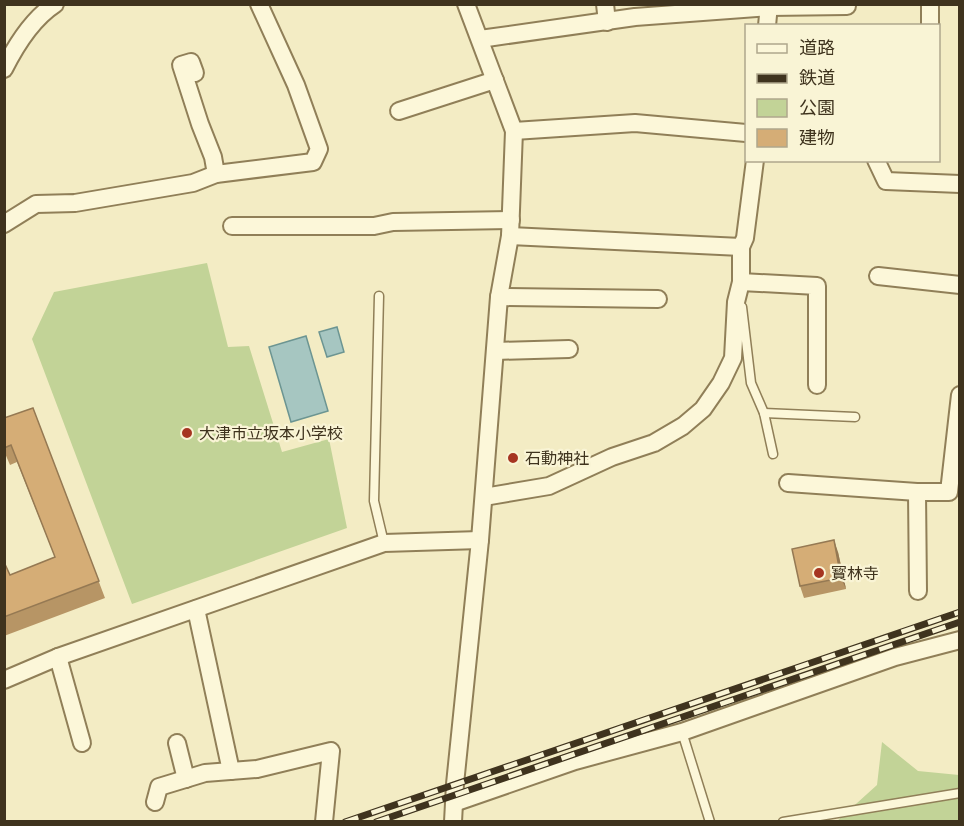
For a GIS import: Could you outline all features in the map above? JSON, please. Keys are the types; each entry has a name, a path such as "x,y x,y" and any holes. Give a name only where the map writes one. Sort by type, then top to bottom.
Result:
{"street":[{"path":"4,69 29,29 55,4"},
{"path":"4,224 36,204 75,202 192,183 216,174 313,162 319,149 296,85 259,4"},
{"path":"453,822 484,497 499,297 510,228 514,130 466,4"},
{"path":"605,4 607,22"},
{"path":"930,4 930,24"},
{"path":"480,39 607,22 635,16 769,6 847,6"},
{"path":"767,24 769,6"},
{"path":"195,74 191,62 181,65 213,157 216,174"},
{"path":"399,111 495,80"},
{"path":"514,130 635,123 745,133"},
{"path":"484,497 549,486 612,457 654,444 683,426 703,409 715,393 733,358 740,286 741,247 745,238 755,162"},
{"path":"877,162 886,181 960,184"},
{"path":"232,226 374,226 393,222 510,228 741,247"},
{"path":"878,276 960,285"},
{"path":"740,286 817,286 818,385"},
{"path":"499,297 658,299"},
{"path":"495,351 569,349"},
{"path":"788,483 949,492 957,444 960,395"},
{"path":"917,492 918,591"},
{"path":"4,680 58,657 384,543 480,540"},
{"path":"196,609 231,771"},
{"path":"454,803 575,761 682,732 895,657 960,640"},
{"path":"58,657 82,743"},
{"path":"177,743 186,779"},
{"path":"155,802 159,787 205,773 257,769 331,751 324,822"}],"lane":[{"path":"740,286 751,383 764,413 773,454"},
{"path":"379,296 374,501 384,543"},
{"path":"764,413 855,417"},
{"path":"682,732 710,822"},
{"path":"783,822 960,794"}],"green space":[{"path":"207,263 228,347 249,346 282,452 329,439 347,528 132,604 32,339 54,292"},
{"path":"882,742 918,771 959,775 959,821 836,822 877,785"}],"water":[{"path":"337,327 344,352 327,357 319,332"},
{"path":"306,336 328,411 291,422 269,347"}],"building":[{"path":"33,408 99,581 4,617 4,562 10,575 55,557 11,445 4,448 4,418"},
{"path":"834,540 841,578 800,586 792,549"}],"railway":[{"path":"345,822 960,612"},
{"path":"376,822 960,622"}],"place":[{"name":"大津市立坂本小学校","path":"187,433"},
{"name":"石動神社","path":"513,458"},
{"name":"寳林寺","path":"819,573"}]}
